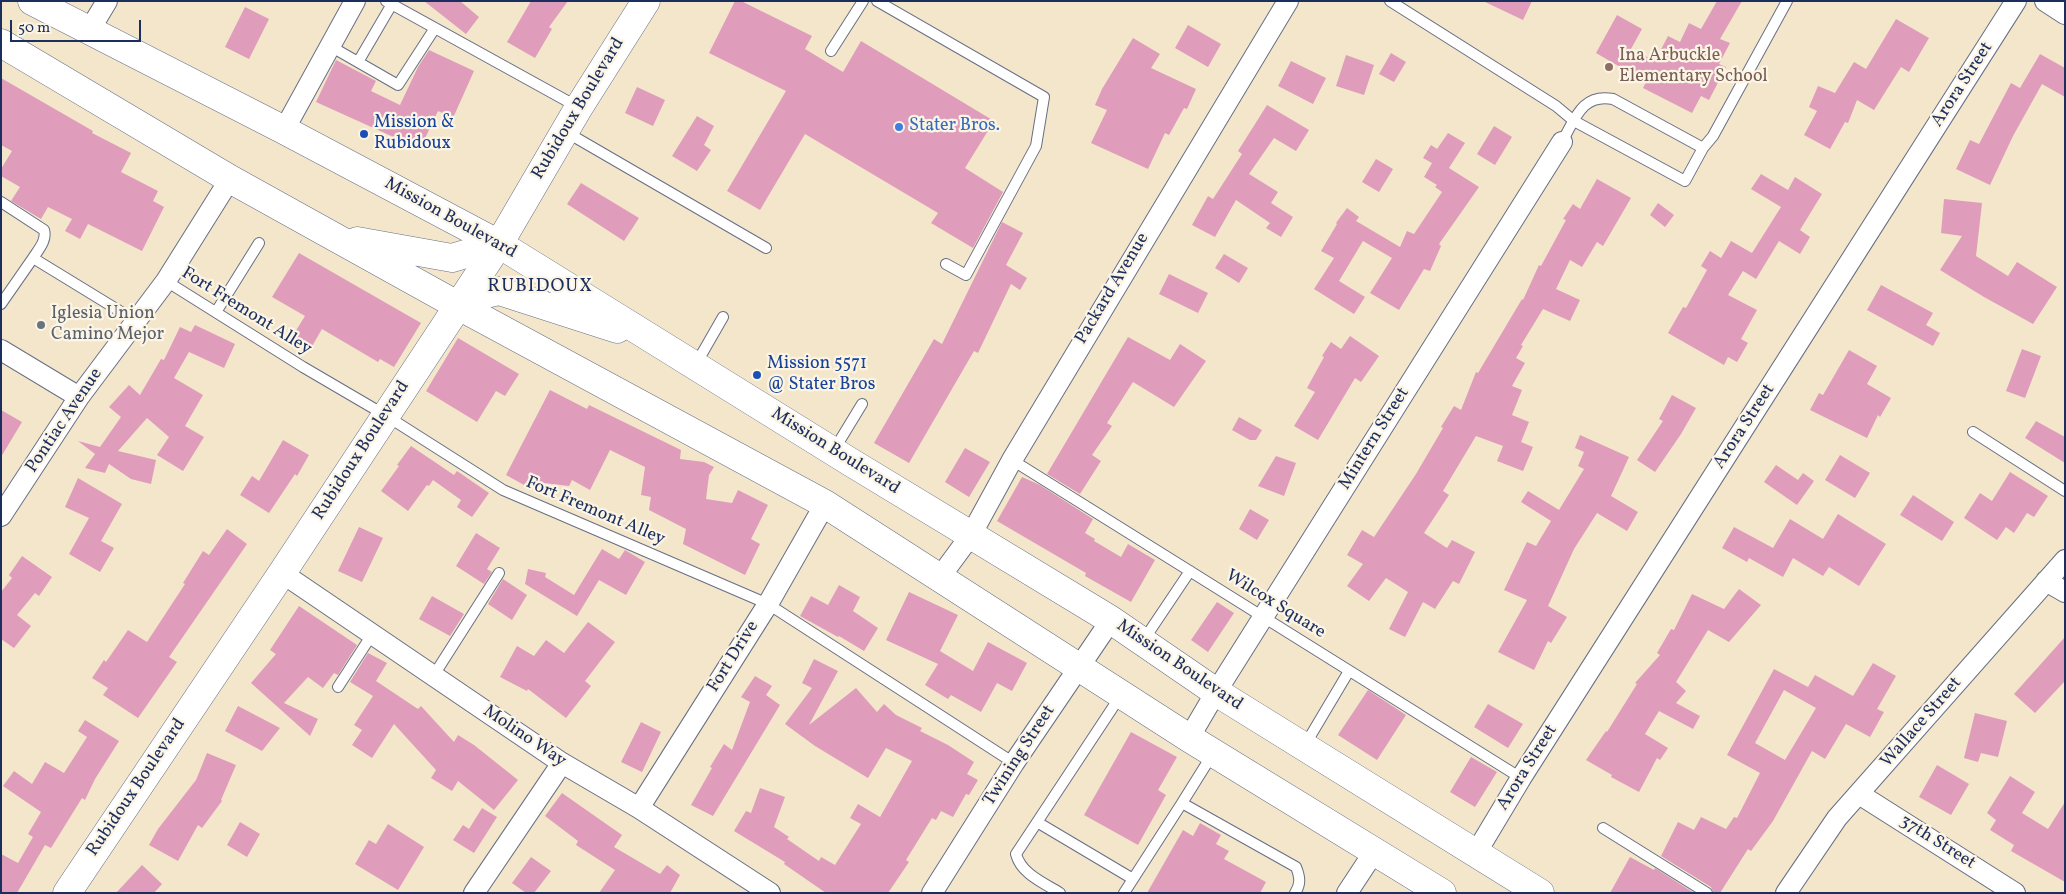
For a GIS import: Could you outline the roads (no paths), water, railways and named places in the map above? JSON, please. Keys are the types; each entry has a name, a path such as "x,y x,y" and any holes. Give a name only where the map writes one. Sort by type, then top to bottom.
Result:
{"main road":[{"name":"Mission Boulevard","path":"32,1 284,130 499,244 833,451 1111,620 1216,692 1540,893"},
{"name":"Rubidoux Boulevard","path":"67,893 282,573 499,244 579,107 646,1"},
{"path":"1,43 230,179 457,305 825,504 1189,738 1442,893"},
{"path":"334,237 452,258 499,244"},
{"path":"457,305 485,294 499,291 653,340"}],"street":[{"path":"89,31 107,1"},
{"path":"284,130 355,1"},
{"name":"Packard Avenue","path":"940,578 971,534 1012,460 1288,1"},
{"name":"Arora Street","path":"1476,853 1521,778 2016,1"},
{"path":"2045,1 2065,14"},
{"name":"Mintern Street","path":"1189,738 1263,616 1562,142"},
{"name":"Pontiac Avenue","path":"1,516 79,397 166,281 230,179"},
{"path":"1,350 79,397"},
{"name":"Fort Drive","path":"639,808 768,604 825,504"},
{"name":"Wallace Street","path":"1786,893 1838,818 2065,560"},
{"name":"Molino Way","path":"282,573 373,633 562,764 639,808 770,893"},
{"path":"2046,581 2065,592"},
{"name":"Twining Street","path":"932,893 1014,763 1111,620"},
{"path":"474,893 562,764"},
{"name":"37th Street","path":"1859,794 2015,893"},
{"path":"1347,893 1374,852"}],"lane":[{"path":"832,51 863,1"},
{"path":"877,1 1044,97 1036,146 966,275 946,264"},
{"path":"1390,1 1556,106 1574,121 1685,181 1703,148 1713,136 1787,1"},
{"path":"358,62 389,3 579,107"},
{"path":"330,46 398,85 435,28"},
{"path":"1562,142 1582,106 1601,96 1613,99 1703,148"},
{"path":"565,131 766,248"},
{"path":"1,202 44,230 46,235 33,258 1,304"},
{"path":"216,312 259,243"},
{"path":"33,258 136,321"},
{"name":"Fort Fremont Alley","path":"166,281 303,367 386,415 503,490 768,604 1014,763"},
{"path":"696,365 722,317"},
{"path":"833,451 862,404"},
{"path":"1973,432 2065,491"},
{"name":"Wilcox Square","path":"1012,460 1521,778"},
{"path":"1143,642 1190,571"},
{"path":"434,675 499,572"},
{"path":"338,687 373,633"},
{"path":"1304,746 1349,671"},
{"path":"1060,893 1024,870 1018,863 1016,854 1121,695"},
{"path":"1124,893 1214,753"},
{"path":"1182,803 1296,867 1300,876 1300,886 1295,893"},
{"path":"1037,822 1133,879"},
{"path":"1602,828 1706,893"}],"place":[{"name":"Ina Arbuckle Elementary School","path":"1609,67"},
{"name":"Stater Bros.","path":"899,127"},
{"name":"Mission & Rubidoux","path":"364,134"},
{"name":"Iglesia Union Camino Mejor","path":"41,325"},
{"name":"Mission 5571 @ Stater Bros","path":"757,375"}],"district":[{"name":"RUBIDOUX","path":"540,288"}]}
